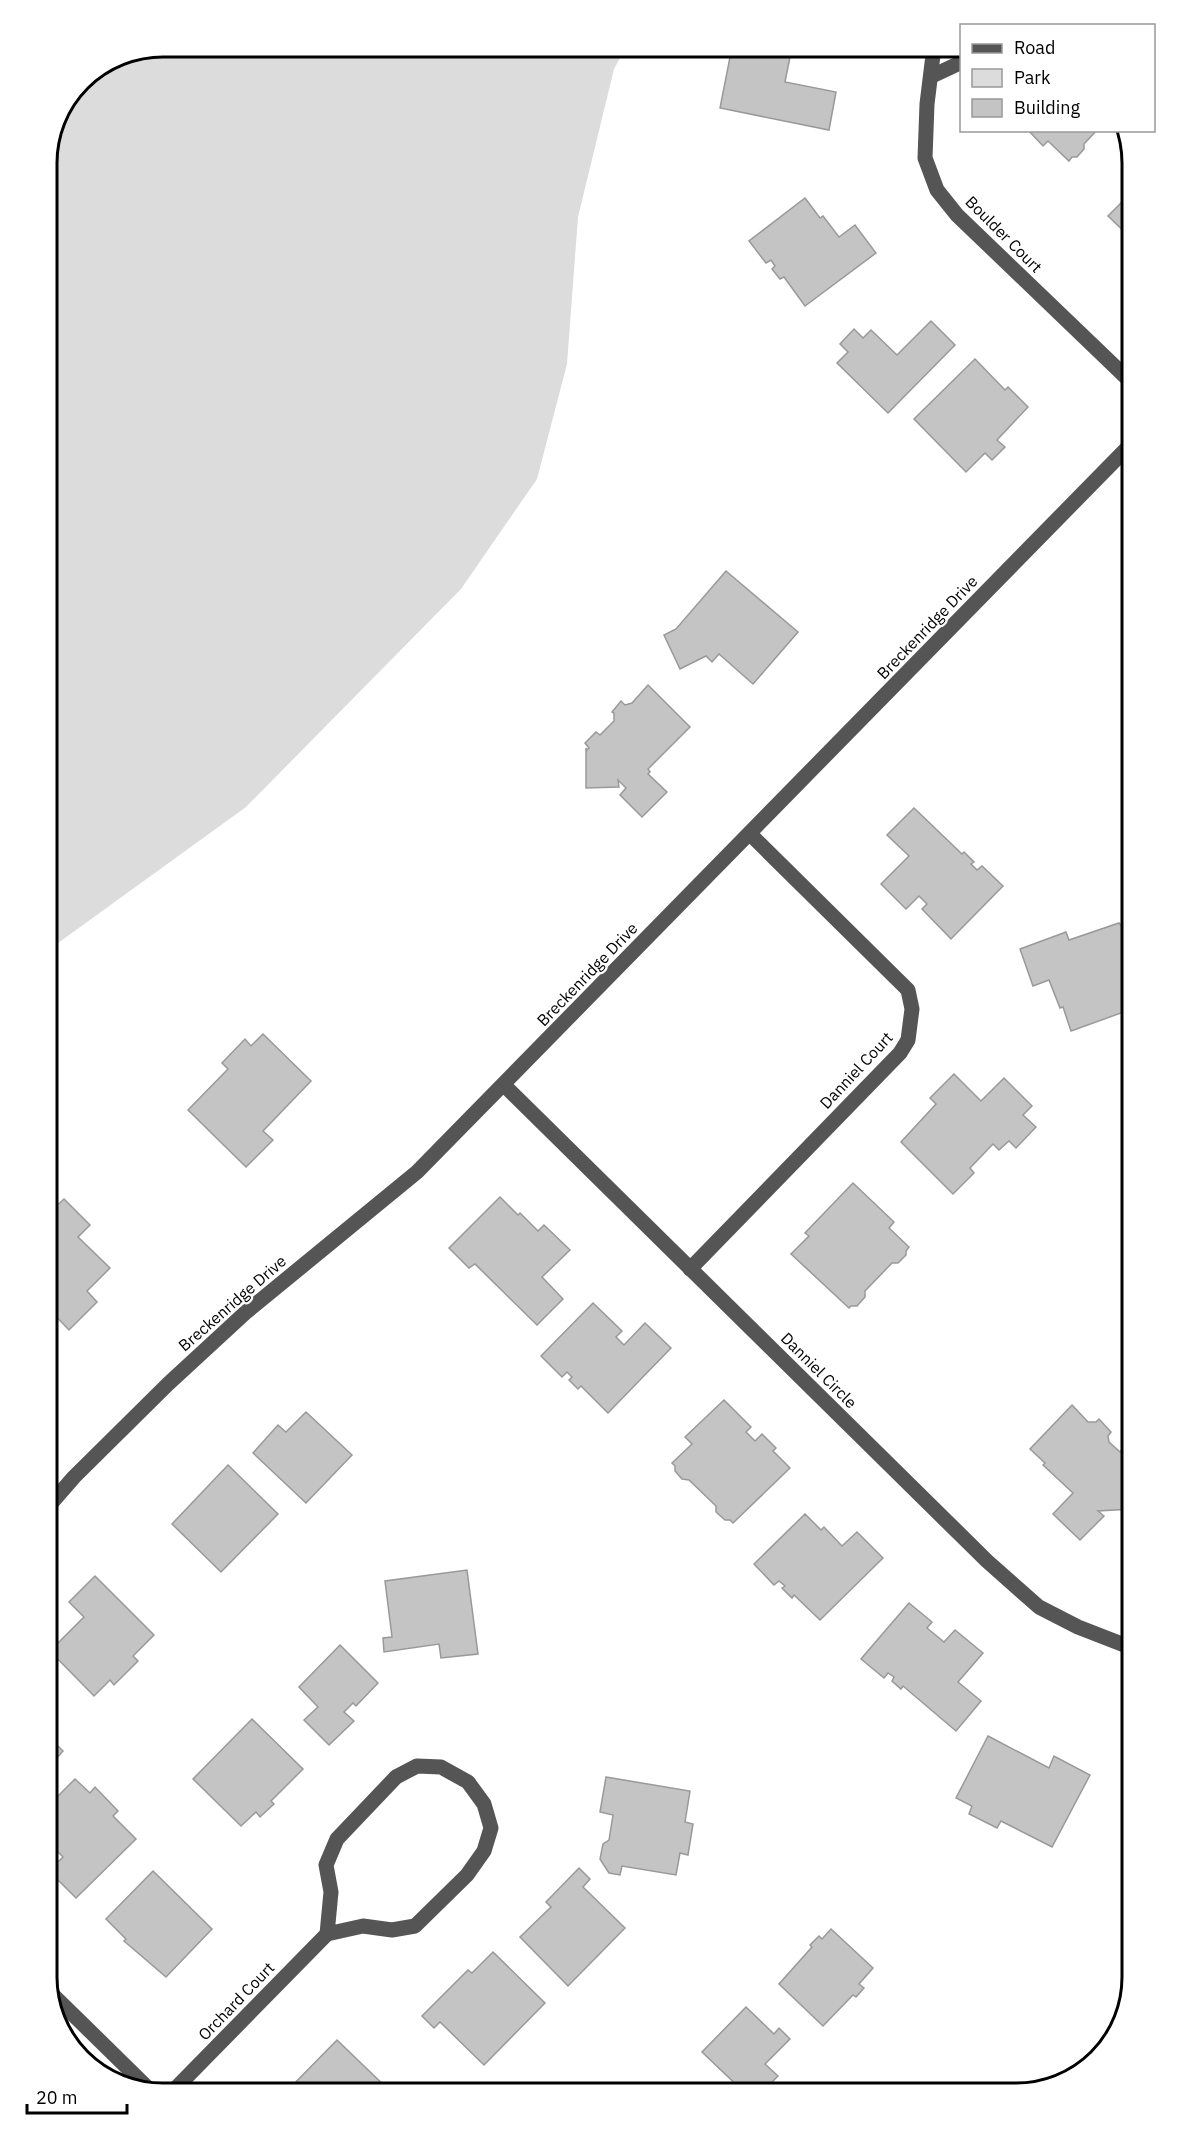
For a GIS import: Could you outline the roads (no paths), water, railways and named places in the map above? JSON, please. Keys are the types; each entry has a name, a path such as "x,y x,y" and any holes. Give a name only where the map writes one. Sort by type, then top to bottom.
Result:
{"street":[{"name":"Boulder Court","path":"933,57 927,104 925,158 937,190 957,215 1122,373"},
{"path":"932,76 960,63"},
{"name":"Breckenridge Drive","path":"57,1496 188,1365 245,1313 417,1172 1122,453"},
{"name":"Danniel Court","path":"690,1269 900,1053 908,1041 913,1005 908,990 750,834"},
{"name":"Danniel Circle","path":"504,1085 987,1561 1034,1603 1078,1627 1122,1644"},
{"path":"417,1766 441,1767 468,1782 484,1804 491,1828 484,1851 467,1875 415,1926 392,1930 363,1926 327,1934 331,1892 326,1865 337,1839 396,1777 417,1766"},
{"name":"Orchard Court","path":"181,2083 327,1934"},
{"path":"60,2001 140,2080"}]}
